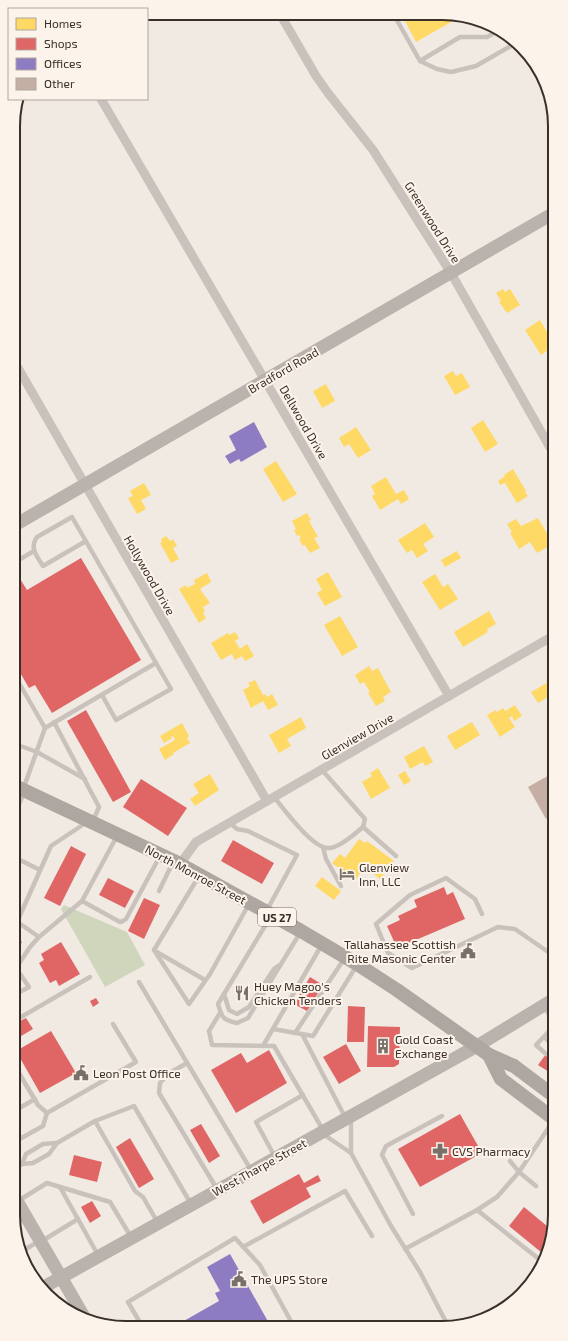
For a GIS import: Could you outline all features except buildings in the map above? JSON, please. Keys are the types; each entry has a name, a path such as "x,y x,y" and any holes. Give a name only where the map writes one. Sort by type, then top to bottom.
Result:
{"main road":[{"name":"Bradford Road","path":"20,521 451,273 548,219"},
{"name":"North Monroe Street","path":"20,788 177,862 323,943 397,990 489,1056 514,1066 548,1087"},
{"name":"West Tharpe Street","path":"47,1285 477,1046 548,1004"},
{"name":"North Monroe Street","path":"489,1056 501,1079 548,1114"},
{"path":"20,1209 80,1311"}],"street":[{"name":"Greenwood Drive","path":"283,20 316,76 373,150 451,273 548,445"},
{"name":"Dellwood Drive","path":"102,100 449,696"},
{"name":"Hollywood Drive","path":"20,372 84,484 271,799"},
{"name":"Glenview Drive","path":"177,862 196,842 548,639"}],"lane":[{"path":"397,20 420,61 438,69 451,72 476,66 511,46"},
{"path":"420,61 460,37 487,37 493,34"},
{"path":"86,541 42,566 32,548 33,542 36,538 72,517 86,541 171,689 116,720 102,695"},
{"path":"20,559 34,551"},
{"path":"20,786 36,752 45,728 156,663"},
{"path":"20,685 45,728"},
{"path":"20,914 51,846 91,822 99,807 54,722"},
{"path":"20,746 36,752 85,778"},
{"path":"271,799 318,845 327,849 335,847 362,827 364,819 322,770"},
{"path":"230,823 237,829 248,831 297,855 269,913 218,1004 220,1013 226,1020 237,1023 248,1018 301,931"},
{"path":"362,827 396,856"},
{"path":"20,962 39,937 82,901 117,834"},
{"path":"323,847 326,859 341,886"},
{"path":"82,901 120,922 123,921 126,919 161,854"},
{"path":"20,860 40,870"},
{"path":"159,891 177,862"},
{"path":"154,950 200,875"},
{"path":"482,914 475,899 446,878 410,895 376,924 388,953 412,968 498,927 515,929 548,952"},
{"path":"154,950 189,1004 205,980 250,902"},
{"path":"20,923 39,937"},
{"path":"263,1046 323,943"},
{"path":"154,950 205,980"},
{"path":"273,1029 313,1036 351,960"},
{"path":"295,1033 351,960"},
{"path":"224,994 229,1010 237,1014 249,1007 274,969 282,963"},
{"path":"20,974 29,987 20,992"},
{"path":"20,1018 90,977"},
{"path":"139,982 252,1171"},
{"path":"220,1013 209,1031 212,1045 274,1046 303,1095 322,1132 351,1153"},
{"path":"20,1139 43,1126 47,1113 136,1062 113,1024"},
{"path":"546,1054 536,1046 548,1033"},
{"path":"302,1034 348,1118 351,1153 391,1226 420,1272 445,1321"},
{"path":"544,1037 548,1041"},
{"path":"187,1063 168,1074 160,1083 159,1093 218,1190"},
{"path":"20,1075 38,1105 47,1113"},
{"path":"276,1158 256,1122 303,1095"},
{"path":"20,1108 34,1099"},
{"path":"57,1143 43,1144 26,1154 22,1164 33,1163 49,1154 57,1143 95,1121 134,1106 192,1205"},
{"path":"413,1214 382,1155 386,1146 442,1116"},
{"path":"95,1121 135,1191 143,1197 158,1224"},
{"path":"405,1249 498,1197 519,1172 548,1129"},
{"path":"510,1161 519,1172 536,1186"},
{"path":"20,1202 47,1183 110,1202 132,1238"},
{"path":"60,1187 99,1257"},
{"path":"243,1247 345,1191 372,1236"},
{"path":"477,1210 539,1259"},
{"path":"26,1249 78,1220"},
{"path":"139,1321 128,1302 235,1238 260,1265 291,1321"}],"green space":[{"path":"64,905 127,932 145,965 105,987 61,909"}],"place":[{"name":"Glenview Inn, LLC","path":"347,874"},
{"name":"Tallahassee Scottish Rite Masonic Center","path":"468,951"},
{"name":"Huey Magoo's Chicken Tenders","path":"242,993"},
{"name":"Gold Coast Exchange","path":"383,1046"},
{"name":"Leon Post Office","path":"81,1073"},
{"name":"CVS Pharmacy","path":"440,1151"},
{"name":"The UPS Store","path":"239,1279"}]}
